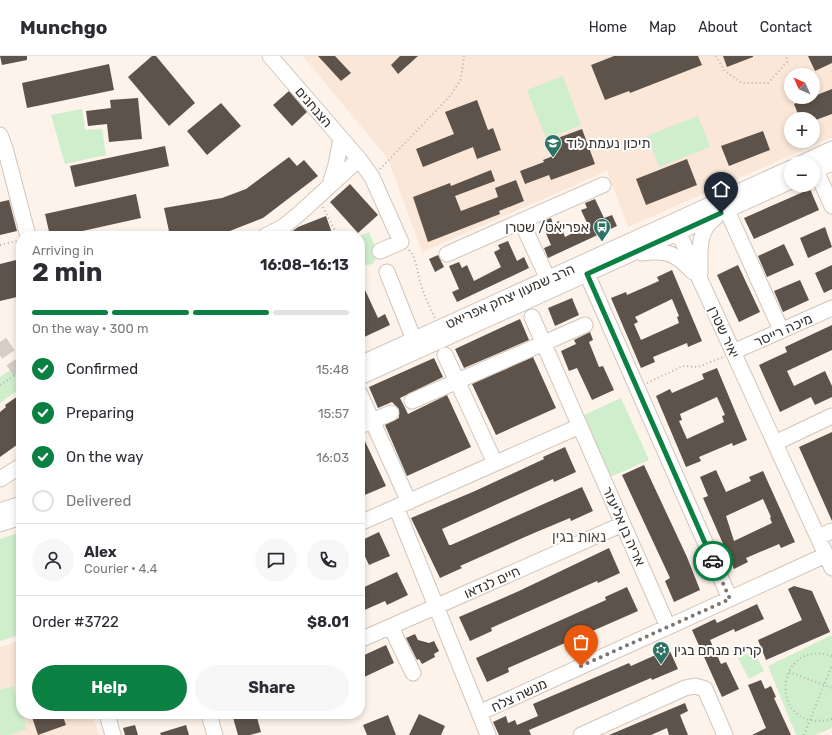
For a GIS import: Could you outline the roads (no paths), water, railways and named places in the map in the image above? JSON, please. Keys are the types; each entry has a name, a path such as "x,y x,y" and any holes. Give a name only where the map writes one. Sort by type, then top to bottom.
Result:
{"street":[{"name":"הצנחנים","path":"270,56 359,159 372,177 402,242 380,251"},
{"path":"0,135 5,148 27,231"},
{"path":"321,194 334,176 340,138"},
{"path":"818,156 832,150"},
{"path":"274,231 282,226 321,194 359,159"},
{"path":"820,170 832,163"},
{"name":"הרב שמעון יצחק אפריאט","path":"365,375 630,255 676,227 784,172"},
{"path":"820,183 832,206"},
{"path":"447,254 603,186"},
{"name":"הרב שמעון יצחק אפריאט","path":"365,362 548,279 676,227 726,215 784,186"},
{"path":"700,280 700,253 703,234 712,220 726,215 781,330"},
{"path":"521,221 548,279"},
{"name":"יאיר שטרן","path":"676,227 829,562"},
{"path":"630,255 656,251 671,253 681,260 700,280"},
{"path":"387,272 414,340"},
{"path":"587,274 730,599"},
{"name":"מיכה רייסר","path":"734,352 832,308"},
{"name":"אריה בן אליעזר","path":"532,316 668,627"},
{"path":"412,401 585,324"},
{"path":"445,355 495,463"},
{"path":"391,413 366,424 402,504"},
{"path":"775,443 832,416"},
{"path":"365,521 580,426"},
{"path":"0,480 16,469"},
{"name":"מנשה צלח","path":"402,504 436,607 479,713 730,599 829,562"},
{"path":"0,511 16,506"},
{"path":"0,524 16,519"},
{"name":"חיים לנדאו","path":"365,638 623,524"},
{"path":"818,537 832,531"},
{"path":"391,627 413,673"},
{"path":"581,735 685,688 695,686 705,689 725,735"},
{"path":"479,713 488,735"},
{"path":"108,719 113,735"},
{"path":"210,719 215,735"}],"tunnel":[{"path":"0,342 16,366"}],"place":[{"name":"תיכון נעמת לוד","path":"553,158"},
{"name":"אפריאט/ שטרן","path":"602,242"},
{"name":"קרית מנחם בגין","path":"661,665"}],"district":[{"name":"נאות בגין","path":"579,537"}]}
